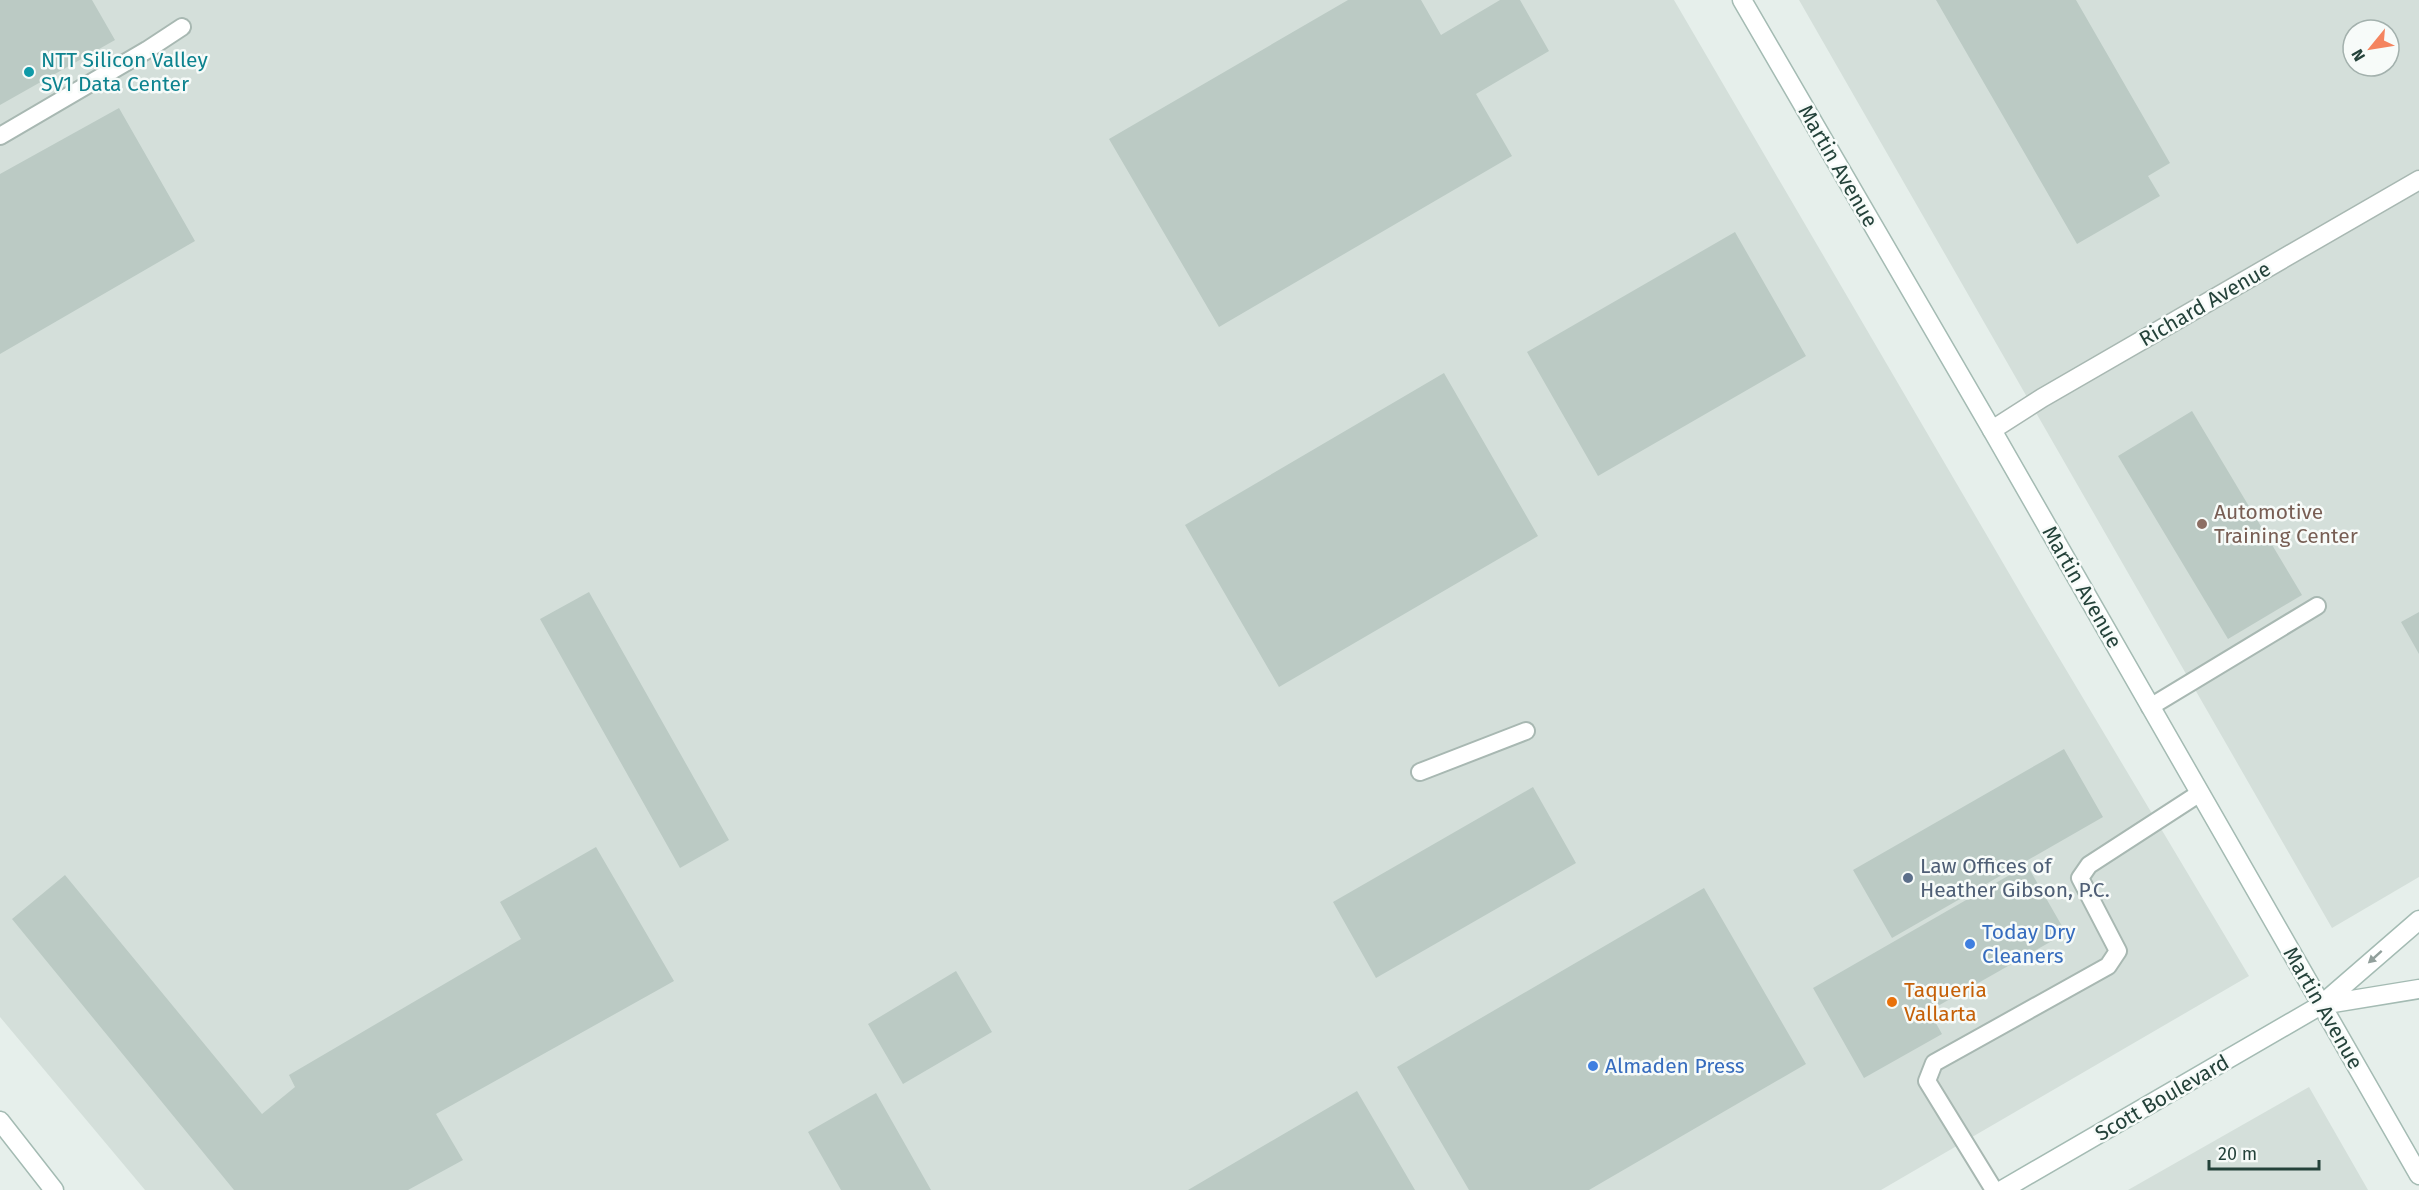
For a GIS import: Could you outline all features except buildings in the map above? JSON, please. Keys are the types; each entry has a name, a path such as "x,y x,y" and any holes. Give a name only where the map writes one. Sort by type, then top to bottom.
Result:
{"street":[{"name":"Martin Avenue","path":"1742,0 1992,430 2419,1175"},
{"name":"Richard Avenue","path":"1992,430 2042,398 2419,180"},
{"name":"Scott Boulevard","path":"2002,1190 2321,1005 2419,920"},
{"name":"Scott Boulevard","path":"2321,1005 2419,989"},
{"path":"0,1121 54,1190"}],"lane":[{"path":"0,136 182,27"},
{"path":"2150,707 2317,606"},
{"path":"1420,772 1526,731"},
{"path":"1994,1190 1928,1081 1934,1063 2108,966 2118,951 2080,878 2089,865 2200,793"}],"shaded area":[{"path":"0,0 1674,0 2034,616 2249,976 1881,1190 145,1190 0,1017"},
{"path":"1799,0 2419,0 2419,877 2332,928"},
{"path":"2309,1087 2368,1190 2128,1190"}],"place":[{"name":"NTT Silicon Valley SV1 Data Center","path":"29,72"},
{"name":"Automotive Training Center","path":"2202,524"},
{"name":"Law Offices of Heather Gibson, P.C.","path":"1908,878"},
{"name":"Today Dry Cleaners","path":"1970,944"},
{"name":"Taqueria Vallarta","path":"1892,1002"},
{"name":"Almaden Press","path":"1593,1066"}]}
